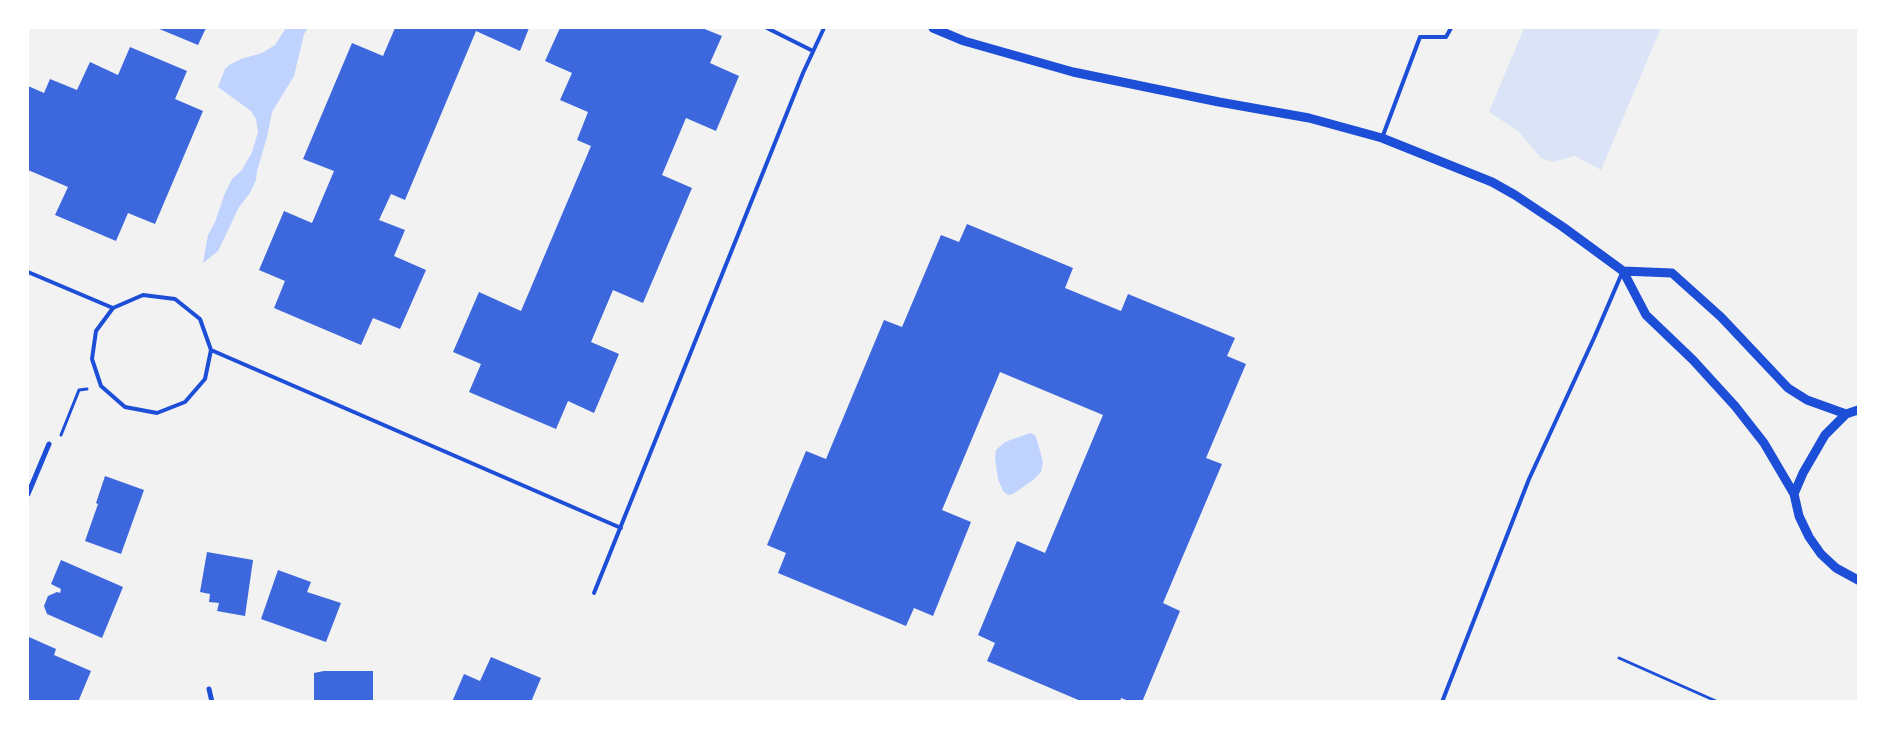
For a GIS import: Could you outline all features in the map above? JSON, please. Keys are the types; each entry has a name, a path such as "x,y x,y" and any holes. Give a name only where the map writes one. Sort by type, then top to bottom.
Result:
{"street":[{"path":"933,28 964,41 1073,72 1218,102 1309,118 1382,138 1484,179 1515,195 1563,226 1623,271 1646,315 1693,360 1735,406 1764,443 1794,494 1809,537 1821,554 1836,568 1858,580"},
{"path":"1623,271 1672,274 1721,317 1788,388 1807,400 1846,414"},
{"path":"1794,494 1803,473 1826,435 1846,414 1858,410"},
{"path":"28,494 49,444"},
{"path":"210,689 212,702"}],"lane":[{"path":"766,28 813,51"},
{"path":"594,594 813,51 824,28"},
{"path":"1382,138 1420,37 1446,37 1451,28"},
{"path":"1442,702 1529,479 1623,271"},
{"path":"28,272 113,308"},
{"path":"143,295 175,299 200,320 211,350 205,379 186,402 157,413 125,407 101,386 92,359 96,331 113,308 143,295"},
{"path":"211,350 621,528"}],"path":[{"path":"49,444 55,447 79,390 101,386"},
{"path":"1619,658 1718,702"}],"shaded area":[{"path":"1524,28 1661,28 1601,170 1575,156 1553,162 1541,158 1518,131 1489,112"}],"water":[{"path":"286,28 308,28 304,34 294,76 272,112 256,180 250,193 239,207 218,251 203,263 208,235 215,222 225,193 232,179 242,170 252,152 258,132 256,119 251,111 218,87 225,69 229,65 241,59 262,53 275,45"},
{"path":"1030,433 1035,435 1037,440 1043,462 1041,472 1013,494 1008,495 1003,491 998,479 995,459 996,450 1005,442"}],"building":[{"path":"157,28 206,28 198,45"},
{"path":"395,28 529,28 520,51 476,31 405,200 391,194 379,220 405,230 394,256 426,270 400,329 373,318 361,345 274,308 285,281 259,270 284,211 312,223 334,171 303,159 352,43 383,56"},
{"path":"560,28 702,28 722,36 710,63 739,76 716,131 686,118 662,175 692,188 643,303 613,290 591,342 619,354 594,413 568,401 556,429 469,392 481,364 453,352 479,292 521,311 591,146 577,140 588,112 560,100 572,73 545,61"},
{"path":"130,47 187,71 175,99 203,111 155,224 128,213 116,241 55,215 68,187 28,170 28,86 44,93 50,79 77,90 90,62 118,75"},
{"path":"967,224 1073,268 1065,288 1121,311 1128,294 1235,338 1227,356 1246,364 1206,458 1222,464 1163,603 1180,611 1142,702 1131,702 1121,698 1120,702 1083,702 987,661 995,643 978,635 1017,541 1045,553 1103,415 1000,372 942,510 971,522 933,616 914,608 906,626 778,573 786,553 767,545 806,451 826,459 884,320 902,327 941,235 959,242"},
{"path":"105,476 144,490 121,554 85,541 98,504 96,503"},
{"path":"207,552 253,560 245,616 217,611 219,603 209,602 210,594 200,592"},
{"path":"61,560 123,587 102,638 47,614 44,606 48,596 57,592 60,593 61,589 51,584"},
{"path":"278,570 311,582 307,592 341,603 326,642 261,619"},
{"path":"29,637 56,649 54,655 91,671 78,702 28,702"},
{"path":"491,657 541,678 531,702 452,702 464,674 480,681"},
{"path":"324,671 373,671 373,702 329,700 329,702 314,702 314,673"}]}
